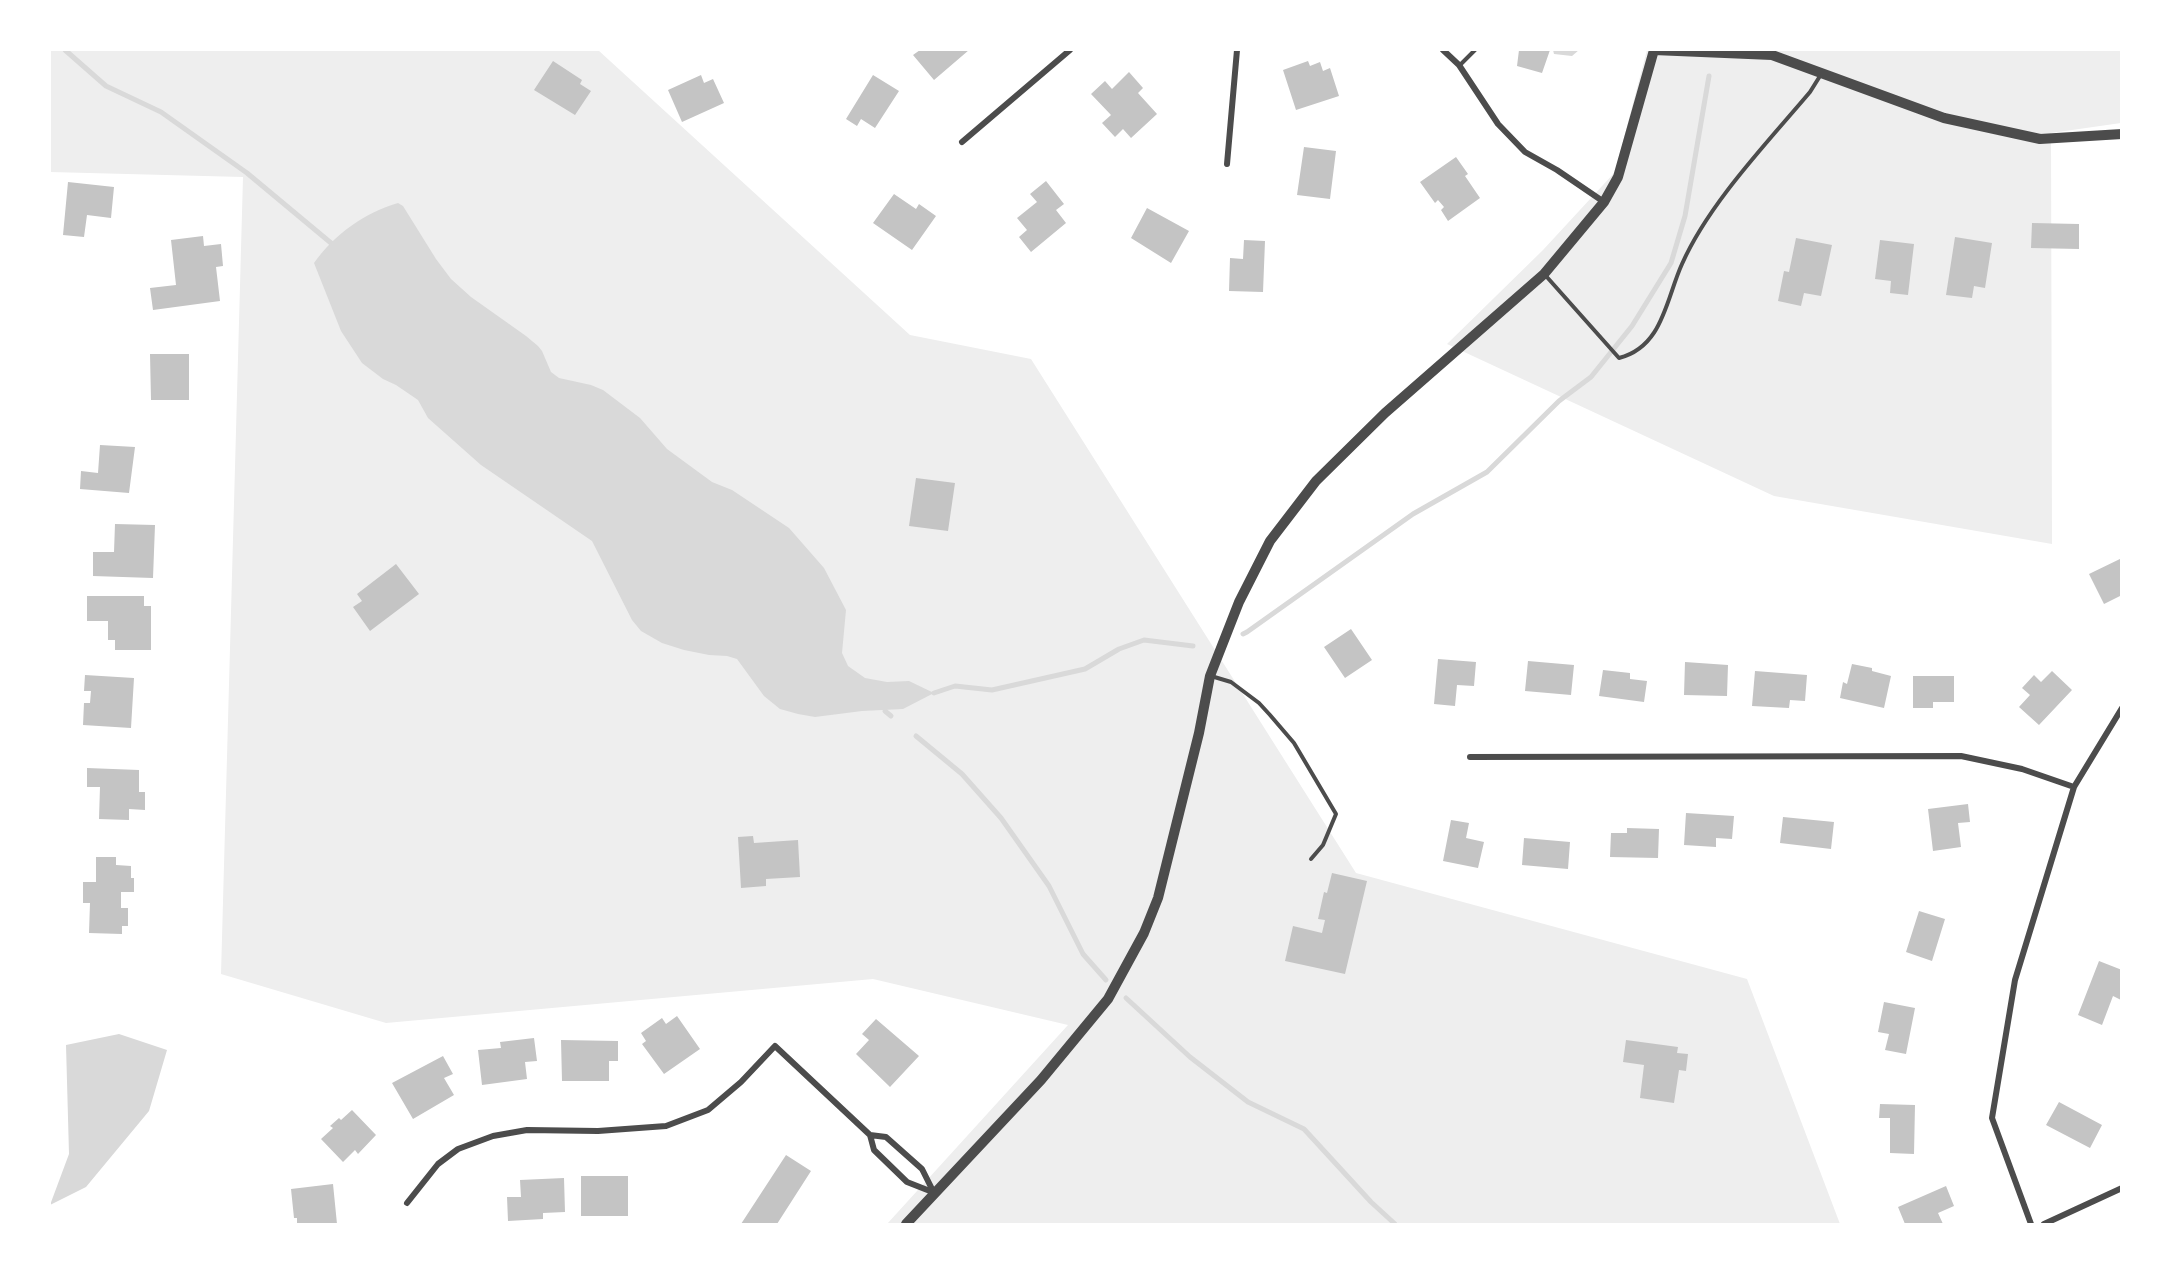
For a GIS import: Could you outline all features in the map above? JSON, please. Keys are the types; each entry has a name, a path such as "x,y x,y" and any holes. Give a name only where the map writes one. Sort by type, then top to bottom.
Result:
{"street":[{"path":"962,142 1070,50"},
{"path":"1227,164 1238,50"},
{"path":"1443,50 1459,65 1498,124 1525,152 1605,202"},
{"path":"906,1224 1041,1080 1108,999 1144,933 1158,898 1199,733 1210,676 1239,602 1270,541 1316,481 1385,413 1545,274 1605,202 1618,177 1654,50 1772,55 1944,118 2040,139 2121,134"},
{"path":"2031,1224 1992,1118 2015,980 2074,787 2121,708"},
{"path":"1470,757 1961,756 2022,769 2074,787"},
{"path":"407,1203 444,1159 458,1149 493,1136 527,1130 598,1131 666,1126 708,1110 741,1082 774,1046 870,1135 874,1150 907,1182 934,1193"},
{"path":"870,1135 886,1137 894,1143 922,1169 934,1193"},
{"path":"2044,1224 2121,1188"}],"lane":[{"path":"1459,65 1475,50"},
{"path":"1545,274 1619,358 1632,355 1652,336 1665,312 1681,265 1709,216 1810,92 1822,72"},
{"path":"1210,676 1231,682 1259,703 1270,715 1294,743 1336,814 1323,845 1311,859"}],"shaded area":[{"path":"50,50 598,50 910,335 1031,359 1356,873 1747,979 1840,1224 887,1224 1068,1025 873,979 386,1023 221,974 243,177 50,172"},
{"path":"1553,50 1579,50 1572,56 1554,54"},
{"path":"1647,50 2121,50 2121,123 2051,133 2052,544 1774,496 1447,344 1543,250 1615,172"},
{"path":"398,203 403,206 451,279 471,297 538,346 551,372 559,378 603,390 640,418 667,449 712,482 732,490 789,528 824,568 846,610 842,653 848,666 865,678 887,682 909,681 934,693 903,709 815,717 798,714 780,709 764,696 737,659 684,650 662,643 641,631 632,620 592,541 481,465 428,418 418,400 362,363 341,331 314,263 331,243 351,226 385,207"},
{"path":"119,1034 167,1050 149,1111 86,1187 50,1205 69,1154 66,1045"}],"building":[{"path":"920,50 969,50 934,80 913,55"},
{"path":"1519,50 1550,50 1542,73 1517,66"},
{"path":"553,61 582,80 580,84 591,91 575,115 534,90"},
{"path":"1308,61 1310,66 1320,62 1323,71 1330,68 1339,96 1296,110 1283,70"},
{"path":"1129,72 1143,88 1138,93 1157,114 1131,138 1123,129 1115,137 1102,123 1111,115 1091,94 1105,81 1112,89"},
{"path":"701,75 704,83 713,79 724,103 682,122 668,90"},
{"path":"873,75 899,91 875,128 861,119 857,126 846,119"},
{"path":"1304,147 1336,151 1330,199 1297,195"},
{"path":"1456,157 1468,174 1465,176 1480,198 1448,221 1441,210 1444,207 1438,200 1435,203 1420,182"},
{"path":"1046,181 1064,204 1056,210 1066,223 1031,252 1019,237 1027,230 1017,218 1037,202 1030,194"},
{"path":"68,182 114,187 111,218 87,215 84,237 63,235"},
{"path":"894,194 916,209 919,204 936,216 912,250 873,223"},
{"path":"1147,208 1189,231 1171,263 1131,238"},
{"path":"2032,223 2079,224 2079,249 2031,248"},
{"path":"203,236 204,246 221,244 223,266 216,267 220,301 153,310 150,288 176,285 171,240"},
{"path":"1955,237 1992,243 1985,288 1974,286 1972,298 1946,295"},
{"path":"1796,238 1832,245 1821,296 1804,293 1801,306 1778,301 1784,271 1789,272"},
{"path":"1244,240 1265,241 1263,292 1229,291 1230,258 1243,259"},
{"path":"1880,240 1914,244 1908,295 1890,293 1891,281 1875,279"},
{"path":"150,354 189,354 189,400 151,400"},
{"path":"100,445 135,447 129,493 80,489 81,471 98,473"},
{"path":"916,478 955,483 948,531 909,526"},
{"path":"115,524 155,525 153,578 93,576 93,552 114,552"},
{"path":"2122,558 2122,595 2104,604 2089,574"},
{"path":"396,564 419,594 370,631 353,607 362,601 357,594"},
{"path":"87,596 144,596 144,606 151,606 151,650 115,650 115,640 108,640 108,621 87,621"},
{"path":"1351,629 1372,660 1345,678 1324,647"},
{"path":"1438,659 1476,662 1474,686 1457,685 1455,706 1434,704"},
{"path":"1528,661 1574,665 1571,695 1525,691"},
{"path":"1685,662 1728,665 1727,696 1684,695"},
{"path":"1852,664 1872,668 1872,671 1891,676 1884,708 1840,698 1843,682 1847,684"},
{"path":"1603,670 1630,673 1630,679 1647,681 1644,702 1599,696"},
{"path":"1755,671 1807,675 1805,701 1790,700 1789,708 1752,706"},
{"path":"2052,671 2072,690 2039,725 2019,707 2030,695 2022,688 2034,675 2041,682"},
{"path":"85,675 134,678 131,728 83,725 84,703 90,703 91,691 84,691"},
{"path":"1913,676 1954,676 1954,702 1933,702 1933,708 1913,708"},
{"path":"87,768 139,770 139,792 145,792 145,810 129,809 129,820 99,819 100,787 87,787"},
{"path":"1968,804 1970,822 1958,823 1961,847 1933,851 1928,809"},
{"path":"1686,813 1734,816 1732,839 1716,838 1716,847 1684,845"},
{"path":"1783,817 1834,822 1831,849 1780,843"},
{"path":"1451,820 1469,823 1466,838 1484,842 1478,868 1443,861"},
{"path":"1627,828 1659,829 1658,858 1610,857 1611,833 1627,833"},
{"path":"753,836 754,843 798,840 800,877 766,879 766,886 741,888 738,837"},
{"path":"1524,838 1570,842 1568,869 1522,865"},
{"path":"96,857 116,857 116,865 131,866 134,892 121,892 121,908 128,908 128,926 122,926 122,934 89,933 90,903 83,903 83,882 96,882"},
{"path":"1332,873 1367,881 1345,974 1285,961 1293,926 1322,933 1325,920 1318,919 1324,892 1327,893"},
{"path":"1919,911 1945,919 1932,961 1906,952"},
{"path":"2099,961 2122,970 2121,1000 2113,996 2102,1025 2078,1015"},
{"path":"1884,1002 1915,1008 1906,1054 1885,1050 1889,1034 1878,1032"},
{"path":"677,1016 700,1049 664,1074 642,1044 646,1041 641,1033 662,1018 666,1024"},
{"path":"876,1019 919,1056 890,1087 856,1054 869,1040 862,1034"},
{"path":"534,1038 537,1061 525,1062 527,1079 482,1085 478,1050 501,1048 500,1042"},
{"path":"561,1040 618,1041 618,1061 609,1061 609,1081 562,1081"},
{"path":"1626,1040 1678,1047 1677,1053 1688,1054 1686,1071 1679,1070 1674,1103 1640,1098 1644,1065 1623,1062"},
{"path":"443,1056 453,1074 444,1078 454,1095 413,1119 392,1083"},
{"path":"2059,1102 2102,1125 2090,1148 2046,1125"},
{"path":"1880,1104 1915,1105 1914,1154 1890,1153 1890,1118 1879,1118"},
{"path":"352,1110 376,1135 358,1154 355,1150 343,1162 321,1139 333,1128 330,1126"},
{"path":"786,1155 811,1171 777,1224 741,1224"},
{"path":"581,1176 628,1176 628,1216 581,1216"},
{"path":"564,1178 565,1212 543,1213 543,1219 508,1221 507,1197 521,1197 520,1180"},
{"path":"333,1184 337,1224 297,1224 297,1218 294,1218 291,1189"},
{"path":"1946,1186 1954,1206 1938,1213 1943,1224 1905,1224 1898,1207"}],"waterway":[{"path":"65,50 106,86 161,112 247,173 331,243"},
{"path":"1243,634 1413,514 1487,472 1559,401 1591,377 1632,326 1671,263 1685,216 1709,76"},
{"path":"934,693 955,686 992,690 1085,669 1119,649 1144,640 1193,646"},
{"path":"885,711 891,716"},
{"path":"916,736 962,774 1001,818 1049,886 1083,954 1106,980"},
{"path":"1126,998 1190,1057 1248,1102 1304,1129 1371,1202 1395,1224"}]}
